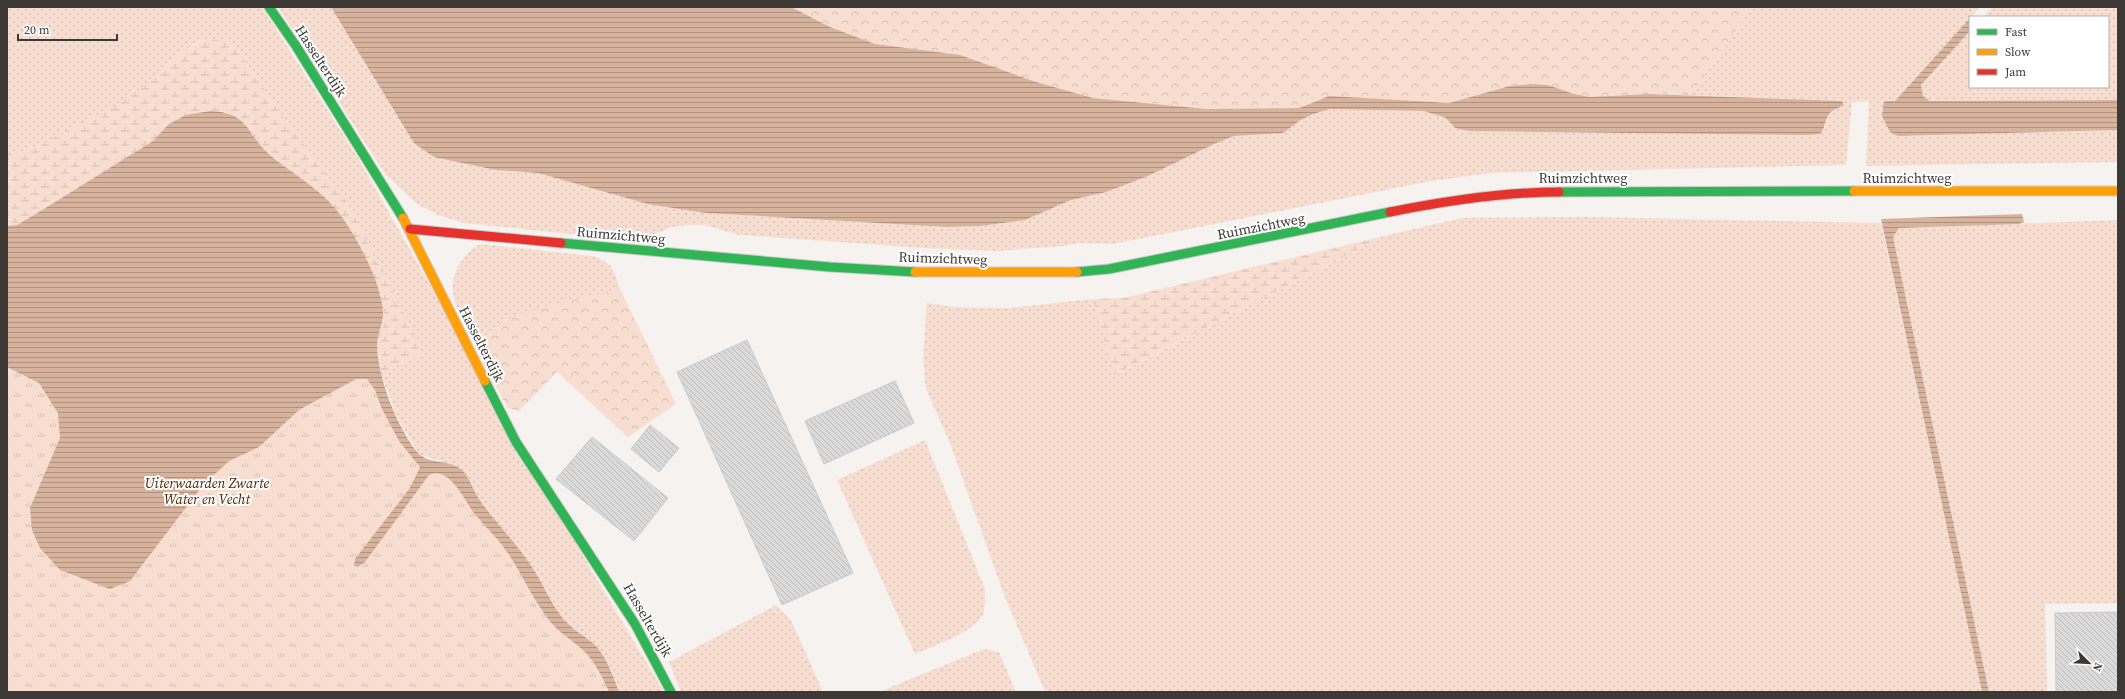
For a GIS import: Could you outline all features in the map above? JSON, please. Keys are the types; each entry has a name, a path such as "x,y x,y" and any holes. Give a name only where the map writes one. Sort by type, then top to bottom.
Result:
{"street":[{"name":"Hasselterdijk","path":"269,7 300,53 410,228 460,333 516,442 631,618 654,656 672,692"},
{"name":"Ruimzichtweg","path":"410,228 830,267 926,273 1020,274 1109,270 1445,201 1533,192 2118,191"}],"green space":[{"path":"7,7 262,7 358,158 586,561 664,692 619,692 611,669 601,653 595,646 567,624 560,615 531,565 480,501 465,473 440,461 419,454 397,417 381,373 420,356 421,348 287,123 234,45 219,41 204,40 191,45 178,55 141,90 124,102 86,124 45,143 7,158"},
{"path":"278,7 331,7 358,49 496,170 538,173 577,184 706,213 947,227 980,226 1025,220 1071,200 1106,192 1148,176 1234,136 1283,133 1299,121 1313,114 1330,109 1424,111 1447,118 1455,128 1468,131 1806,135 1825,128 1830,114 1834,110 1842,107 1842,101 1691,95 1742,22 1749,7 1980,7 1972,16 1969,16 1969,19 1895,101 1898,136 2118,130 2118,162 1866,166 1869,101 1852,102 1846,165 1490,173 1431,181 1113,244 1080,243 1062,246 997,251 923,248 740,235 704,225 672,227 636,241 464,223 438,215 417,204 386,175"},
{"path":"791,7 1749,7 1742,22 1691,95 1649,94 1590,97 1574,94 1548,85 1530,84 1510,86 1449,103 1387,101 1354,97 1319,99 1299,108 1206,109 1093,98 1036,82 960,55 875,44 830,27"},
{"path":"1992,7 2118,7 2118,100 1930,101 1923,96 1921,85 1969,32 1969,88 2109,88 2109,16 1984,16"},
{"path":"204,40 224,40 234,45 287,123 349,205 421,348 420,356 381,373 377,344 381,295 366,258 346,224 332,205 266,151 233,115 220,111 210,111 186,115 153,141 44,209 16,225 7,226 7,158 38,146 120,103 154,79 186,48"},
{"name":"Uiterwaarden Zwarte Water en Vecht","path":"199,114 239,120 259,140 271,158 322,195 338,213 354,238 378,289 384,313 382,331 373,361 410,450 445,468 579,640 614,692 7,692 7,228 15,226 153,141 169,123"},
{"path":"1586,217 1881,223 1982,692 1045,692 1003,592 950,443 926,389 923,358 927,303 954,307 1008,308 1093,299 1115,375 1384,236 1462,218"},
{"path":"2118,220 2118,603 2045,604 2047,692 1989,692 1893,237 1899,228"},
{"path":"1384,236 1114,375 1093,299 1123,298"},
{"path":"481,244 592,256 609,264 616,276 620,289 535,310 506,320 480,355 457,307 454,299 453,285 456,270 464,257 475,247"},
{"path":"620,289 676,404 628,437 557,372 519,411 508,408 481,359 481,346 483,338 486,334 497,326 529,311 569,300"},
{"path":"925,440 985,589 985,608 979,621 972,627 953,638 915,654 837,480"},
{"path":"776,605 791,620 823,692 681,692 669,662"},
{"path":"984,649 999,652 1016,692 879,692"}],"shaded area":[{"path":"331,7 791,7 830,27 875,44 960,55 1036,82 1093,98 1206,109 1299,108 1329,96 1449,103 1510,86 1531,84 1548,85 1574,94 1590,97 1649,94 1842,101 1844,105 1830,113 1820,134 1806,135 1468,131 1455,128 1446,118 1424,111 1330,109 1313,114 1299,121 1283,133 1234,136 1148,176 1106,192 1071,200 1025,220 980,226 947,227 706,213 648,204 538,173 496,170 434,157 414,143"},
{"path":"1969,19 1969,32 1921,85 1923,96 1930,101 2118,100 2118,130 1898,136 1890,132 1882,116 1884,101 1895,101"},
{"path":"210,111 223,112 233,115 240,120 270,155 318,192 340,214 365,256 378,287 382,301 383,313 377,342 379,364 390,402 407,437 419,454 429,460 454,465 464,472 481,502 530,564 561,616 577,632 591,641 599,650 609,667 619,692 609,692 599,671 590,657 549,620 507,552 474,513 456,486 450,479 443,475 436,473 429,475 365,562 358,567 354,566 355,559 410,488 420,467 399,441 382,409 375,390 367,379 356,379 299,410 259,447 229,461 204,484 130,581 110,589 60,570 40,548 32,530 30,508 60,438 58,413 39,383 7,367 7,226 17,225 153,141 169,124 186,115"},
{"path":"2022,214 2024,222 2019,224 1899,228 1893,237 1989,692 1982,692 1881,219"}],"building":[{"path":"747,340 853,573 782,605 677,372"},
{"path":"895,381 914,423 824,464 805,421"},
{"path":"650,425 679,448 659,472 631,449"},
{"path":"592,437 668,498 634,541 556,479"},
{"path":"2118,612 2118,692 2056,692 2055,613"}],"traffic: fast":[{"path":"269,7 296,46 403,218"},
{"path":"1559,192 1854,191"},
{"path":"1077,272 1109,269 1390,212"},
{"path":"561,243 830,267 915,272"},
{"path":"485,381 516,442 635,624 671,692"}],"traffic: slow":[{"path":"1854,191 2118,191"},
{"path":"403,218 485,381"},
{"path":"915,272 1077,272"}],"traffic: jam":[{"path":"1390,212 1495,195 1559,192"},
{"path":"410,229 561,243"}]}
